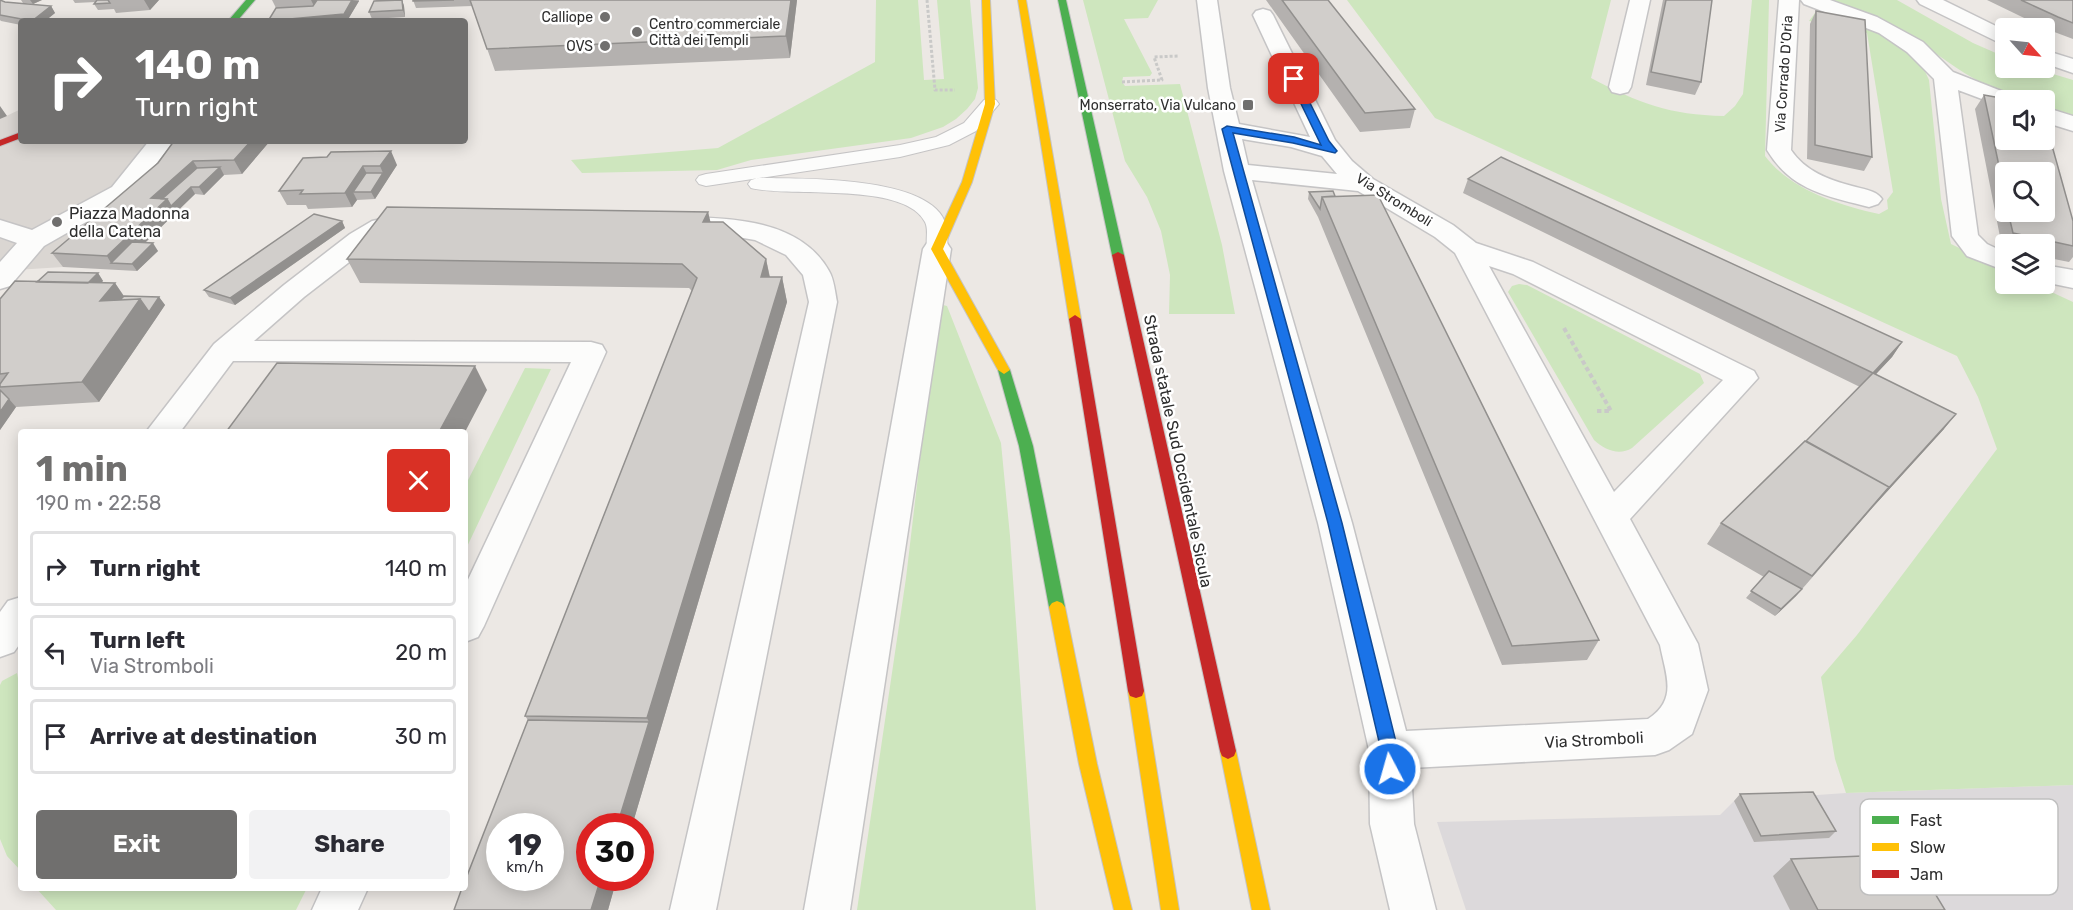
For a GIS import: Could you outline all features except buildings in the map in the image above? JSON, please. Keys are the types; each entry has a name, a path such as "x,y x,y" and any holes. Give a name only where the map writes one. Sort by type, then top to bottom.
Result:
{"main road":[{"path":"235,18 252,0"},
{"path":"986,0 990,104 967,182 937,249 1004,369 1026,446 1088,764 1123,910"},
{"path":"1022,0 1165,867 1170,910"},
{"name":"Strada statale Sud Occidentale Sicula","path":"1062,0 1261,910"},
{"path":"0,143 18,136"}],"street":[{"path":"1208,0 1218,88 1237,171 1335,523 1390,750 1392,824 1413,910"},
{"path":"1620,87 1640,0"},
{"name":"Via Corrado D'Oria","path":"1789,0 1779,150 1784,159 1805,177 1869,199"},
{"path":"1812,0 1886,29 1921,51 1945,77 1995,97"},
{"path":"1927,0 1995,34"},
{"name":"Via Stromboli","path":"1263,15 1324,142 1343,166 1364,184 1444,231 1466,249 1523,268 1743,378 1611,517"},
{"path":"2055,60 2073,66"},
{"path":"1945,77 1965,236 1977,249 1995,258"},
{"path":"2055,118 2073,124"},
{"path":"1227,129 1294,140 1332,151"},
{"path":"0,280 34,240 121,192 160,144"},
{"path":"1237,171 1364,184"},
{"path":"164,429 225,351 294,291 360,240 381,227 410,221 434,221"},
{"path":"661,225 720,226 762,233 771,237 796,249 817,273 823,302 693,910"},
{"path":"0,228 34,240"},
{"path":"827,910 937,249"},
{"name":"Via Stromboli","path":"1390,750 1655,737 1678,721 1688,690 1679,644 1466,249"},
{"path":"2055,275 2073,279"},
{"path":"225,351 591,352 468,619"},
{"path":"0,641 18,616"},
{"path":"335,910 344,891"}],"lane":[{"path":"937,249 935,221 922,206 906,197 885,191 706,180 900,151 942,141 970,127 990,104"}],"path":[{"path":"927,0 935,90 960,90"},
{"path":"1122,82 1162,80 1154,57"},
{"path":"1561,323 1611,411"}],"shaded area":[{"name":"Piazza Madonna della Catena","path":"18,110 18,144 190,144 167,177 63,267 0,271 0,119"},
{"path":"2073,785 2073,910 1466,910 1437,822 1720,815 1734,801 1846,793"}],"green space":[{"path":"876,0 918,0 924,80 944,79 937,0 970,0 978,88 975,99 967,109 943,127 911,138 751,160 717,170 582,173 571,160 718,148 875,62"},
{"path":"1083,0 1158,0 1148,18 1124,19 1152,73 1150,76 1123,77 1122,82 1125,86 1180,84 1222,245 1235,314 1169,314 1170,275 1161,231 1147,197 1125,161"},
{"path":"1347,0 1611,0 1591,78 1639,101 1655,106 1687,113 1724,116 1743,94 1752,0 1769,0 1765,156 1776,168 1802,187 1832,201 1879,214 1888,209 1887,200 1893,192 1867,33 1809,21 1815,13 1865,27 1897,41 1910,52 1921,64 1929,80 1941,199 1951,244 1995,265 1995,294 2055,294 2073,302 2073,785 1846,793 1835,759 1821,677 1857,635 1997,449 1978,397 1957,356 1435,118"},
{"path":"1824,0 1897,0 1973,43 1995,53 1995,78 2055,78 2055,75 2073,80 2073,116 2055,110 2055,90 1998,90 1969,76 1901,30 1864,13"},
{"path":"1527,285 1700,374 1704,383 1632,448 1617,452 1603,447 1594,440 1508,292 1512,286"},
{"path":"943,305 947,306 1001,443 1010,536 1036,910 857,910 906,578 936,324"},
{"path":"525,368 551,369 468,545 468,480"},
{"path":"17,673 18,868 7,856 0,839 0,685 2,681"},
{"path":"39,891 306,891 296,910 56,910"}],"traffic: fast":[{"path":"235,18 251,0"},
{"path":"1062,0 1118,255"},
{"path":"1004,370 1026,446 1057,607"}],"traffic: slow":[{"path":"986,0 990,104 967,182 937,249 1004,370"},
{"path":"1022,0 1075,319"},
{"path":"1057,607 1088,764 1123,910"},
{"path":"1136,691 1170,910"},
{"path":"1228,751 1261,910"}],"traffic: jam":[{"path":"0,143 18,136"},
{"path":"1118,255 1228,751"},
{"path":"1075,319 1136,691"}],"place":[{"name":"Calliope","path":"605,17"},
{"name":"Centro commerciale Città dei Templi","path":"637,32"},
{"name":"OVS","path":"605,46"},
{"name":"Monserrato, Via Vulcano","path":"1248,105"},
{"name":"Piazza Madonna della Catena","path":"57,222"}],"route":[{"path":"1294,79 1324,142 1332,151 1262,133 1227,129 1335,523 1390,750 1390,769"}]}
